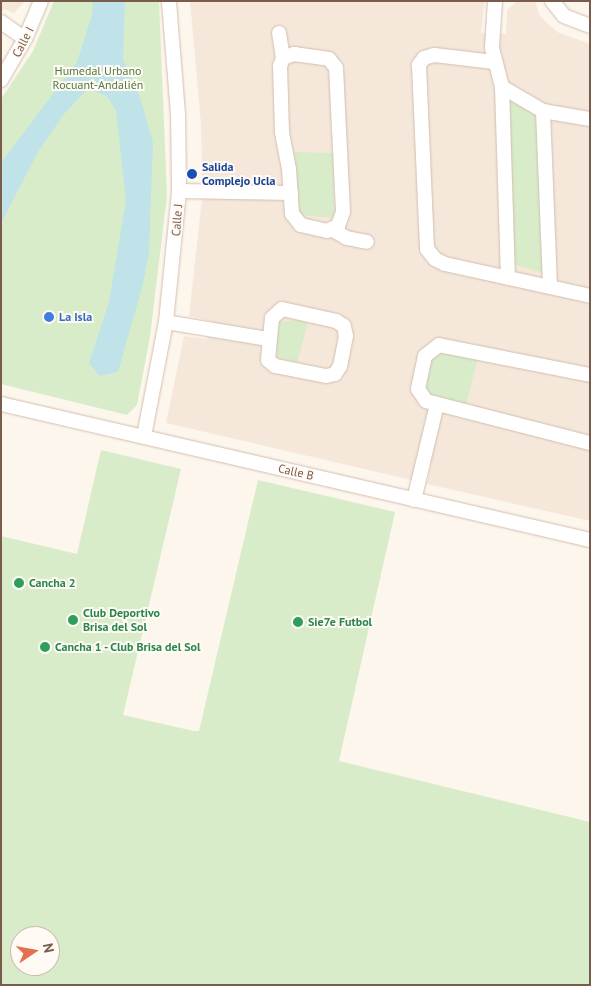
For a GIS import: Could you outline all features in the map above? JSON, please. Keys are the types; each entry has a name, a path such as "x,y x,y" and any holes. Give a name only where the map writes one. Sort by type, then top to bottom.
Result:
{"street":[{"name":"Calle I","path":"1,80 26,39 41,1"},
{"name":"Calle J","path":"144,436 166,322 179,191 178,114 169,1"},
{"path":"496,1 494,62 502,88 508,278"},
{"path":"552,1 564,16 590,26"},
{"path":"1,22 26,39"},
{"path":"280,33 283,58 280,66 281,120 291,192 292,214 296,222 322,231 333,230 347,238 367,242"},
{"path":"283,58 294,54 325,58 336,68 343,212 342,220 333,230"},
{"path":"494,62 434,56 424,58 419,65 426,241 431,255 440,262 590,296"},
{"path":"502,88 543,111 590,119"},
{"path":"543,111 550,287"},
{"path":"179,191 291,192"},
{"path":"282,309 336,321 346,331 340,366 330,376 271,363 267,356 268,339 272,318 282,309"},
{"path":"166,322 268,339"},
{"path":"590,375 439,345 425,356 418,388 422,398 437,404 590,443"},
{"name":"Calle B","path":"1,404 590,540"},
{"path":"414,500 437,404"}],"shaded area":[{"path":"1,1 25,1 14,13 4,9 1,13"},
{"path":"190,1 485,1 481,33 506,34 507,10 517,1 535,1 540,16 557,32 590,44 590,521 427,484 431,463 417,460 412,480 166,423 184,336 207,339 211,321 189,316 202,199 223,198 223,182 205,182 202,175 201,124"}],"green space":[{"path":"54,1 159,1 167,196 150,337 137,405 127,415 1,384 1,99 33,51"},
{"path":"506,99 537,115 545,273 511,264"},
{"path":"295,152 333,153 334,218 298,215"},
{"path":"297,320 308,323 297,363 278,357 273,341 280,322"},
{"path":"437,352 478,358 466,405 425,395 423,390 432,354"},
{"path":"101,450 181,469 123,715 199,731 258,480 395,512 339,761 590,822 590,985 1,985 1,536 77,554"}],"water":[{"name":"Humedal Urbano Rocuant-Andalién","path":"93,1 125,1 123,59 141,100 153,143 149,252 143,284 118,372 99,376 89,363 109,302 126,200 116,111 107,96 88,89 64,114 38,152 1,223 1,163 77,62 92,15"}],"place":[{"name":"Salida Complejo Ucla","path":"192,174"},
{"name":"La Isla","path":"49,317"},
{"name":"Cancha 2","path":"19,583"},
{"name":"Club Deportivo Brisa del Sol","path":"73,620"},
{"name":"Sie7e Futbol","path":"298,622"},
{"name":"Cancha 1 - Club Brisa del Sol","path":"45,647"}]}
